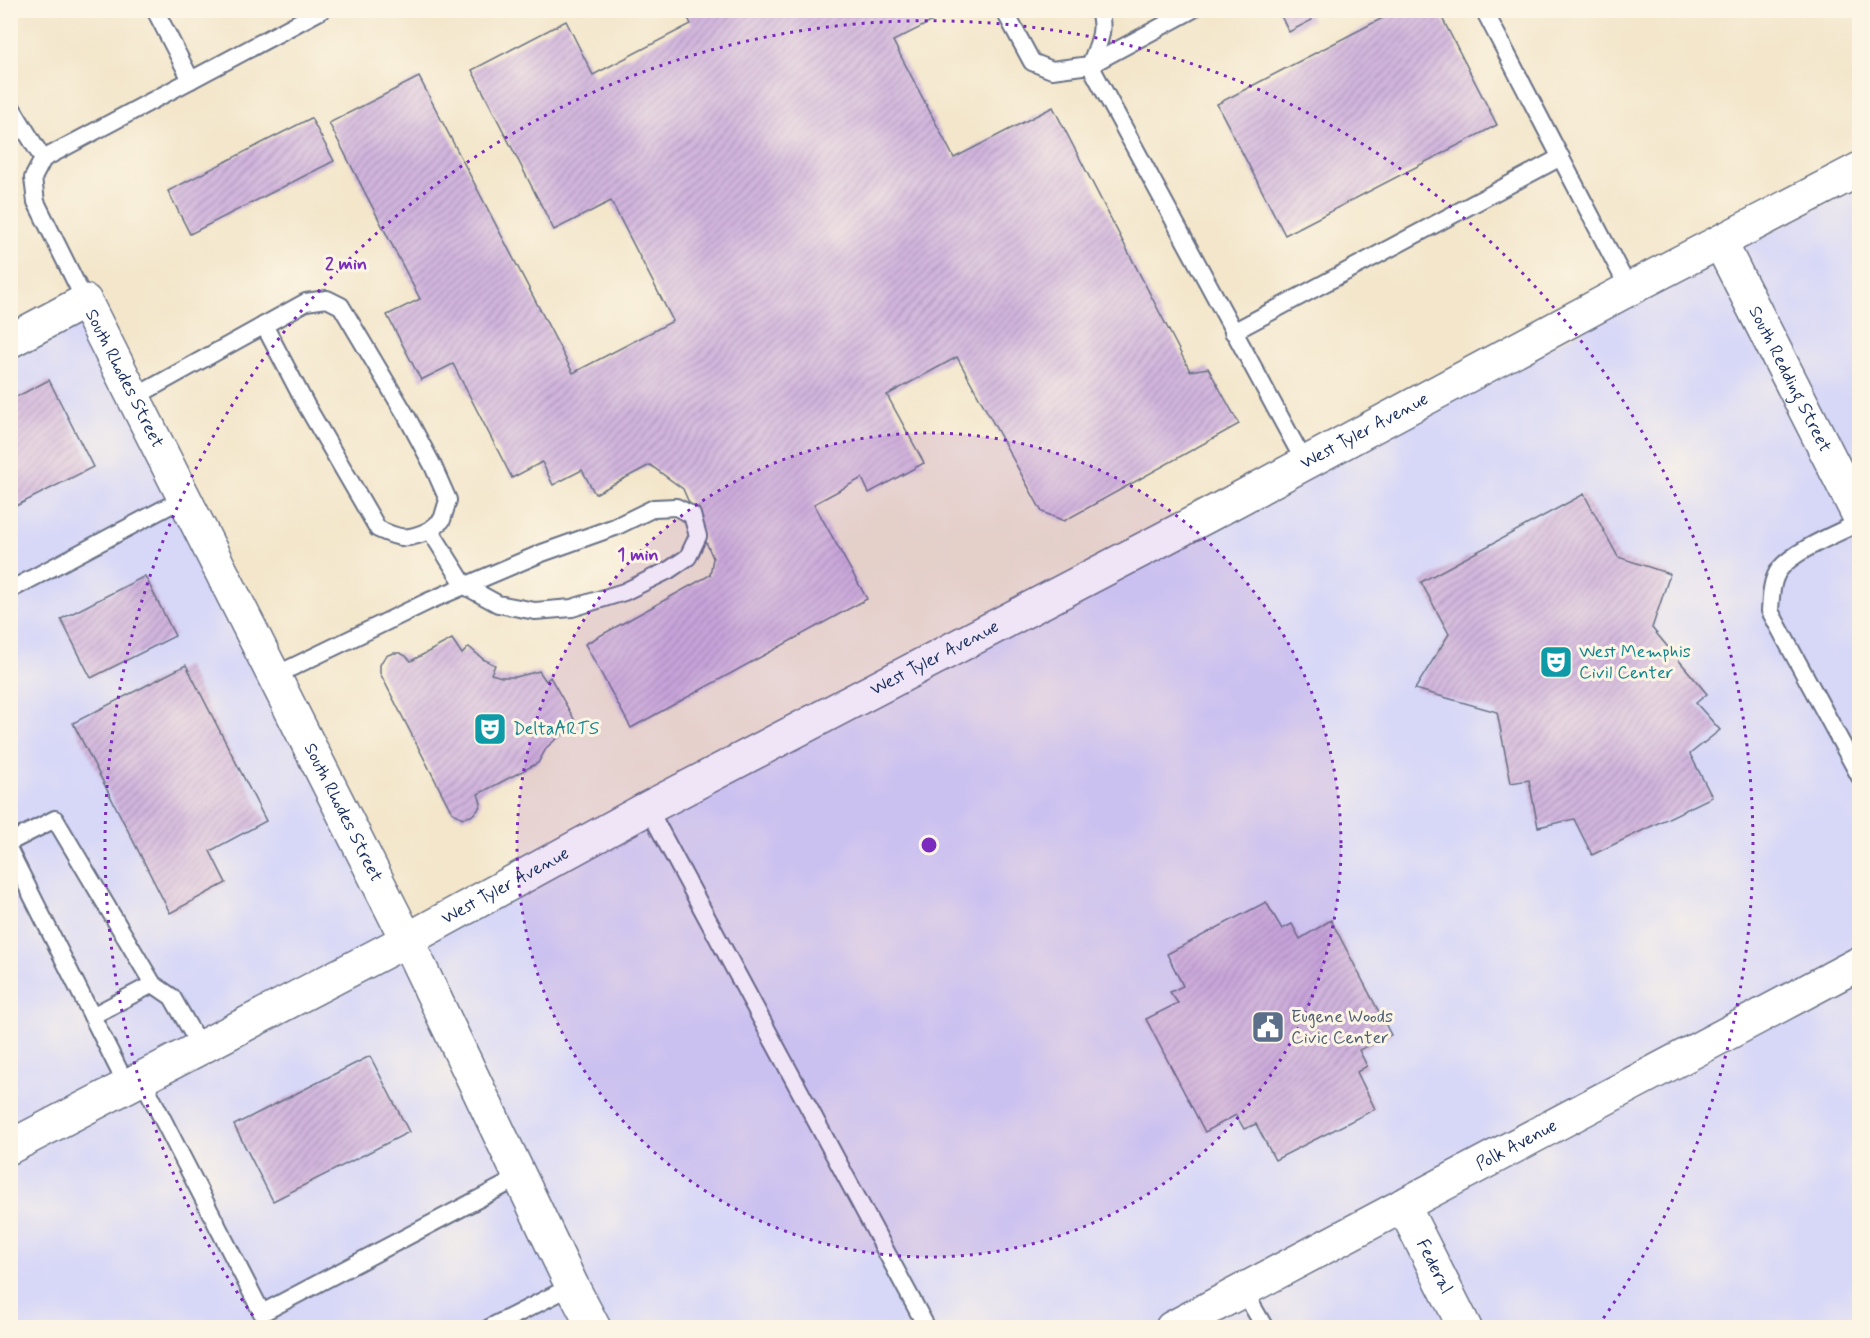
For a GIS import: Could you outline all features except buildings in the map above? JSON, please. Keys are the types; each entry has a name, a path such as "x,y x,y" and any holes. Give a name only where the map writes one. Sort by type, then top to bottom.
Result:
{"street":[{"name":"West Tyler Avenue","path":"10,1147 407,940 648,808 1305,463 1629,289 1860,170"},
{"name":"South Redding Street","path":"1720,242 1860,520"},
{"path":"10,341 85,301"},
{"name":"South Rhodes Street","path":"85,301 407,940 594,1328"},
{"name":"Polk Avenue","path":"1172,1328 1860,963"},
{"name":"Federal","path":"1403,1205 1465,1328"}],"lane":[{"path":"155,10 191,80"},
{"path":"85,301 36,202 33,178 43,159 322,10"},
{"path":"1004,10 1032,62 1052,70 1089,65 1192,10"},
{"path":"1089,65 1102,35 1098,10"},
{"path":"1484,10 1629,289"},
{"path":"1089,65 1305,463"},
{"path":"10,105 43,159"},
{"path":"1233,332 1561,157"},
{"path":"134,398 264,325 306,302 327,299 341,306 407,417 433,466 448,500 442,520 418,536 399,538 378,529 306,405 264,325"},
{"path":"10,590 184,498"},
{"path":"274,676 465,586 542,553 615,527 654,508 676,507 692,515 698,536 688,557 669,570 624,592 572,608 535,611 498,604 465,586 430,530"},
{"path":"1860,520 1792,557 1779,571 1772,590 1770,611 1860,777"},
{"path":"648,808 927,1328"},
{"path":"10,842 55,819 153,984 172,997 201,1048"},
{"path":"10,852 92,1016 134,1082 262,1313 520,1178"},
{"path":"92,1016 153,984"},
{"path":"489,1328 572,1286"},
{"path":"1243,1290 1265,1328"}],"shaded area":[{"path":"1859,187 1859,1327 11,1328 11,341 85,301 407,940"}],"place":[{"name":"West Memphis Civil Center","path":"1556,662"},
{"name":"DeltaARTS","path":"490,729"},
{"name":"Eugene Woods Civic Center","path":"1268,1027"}]}
